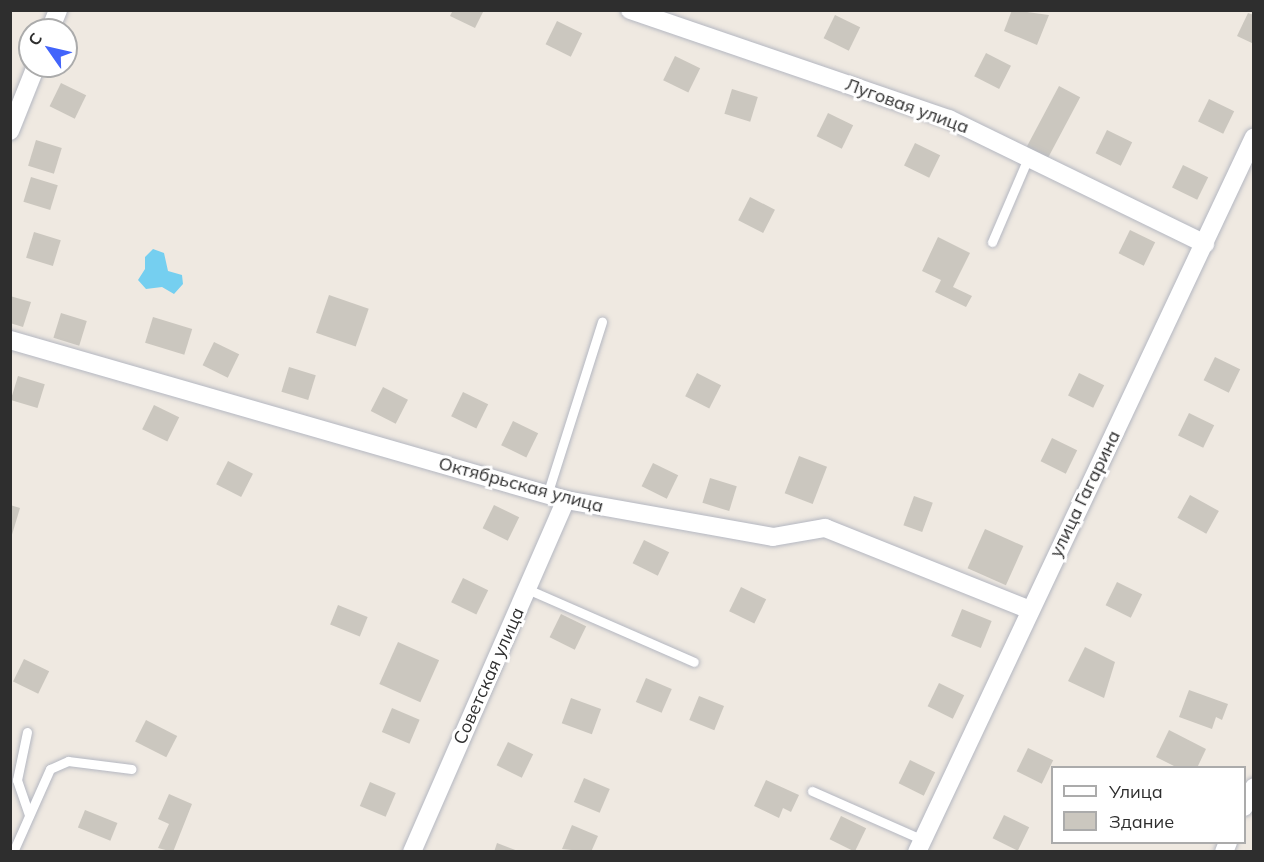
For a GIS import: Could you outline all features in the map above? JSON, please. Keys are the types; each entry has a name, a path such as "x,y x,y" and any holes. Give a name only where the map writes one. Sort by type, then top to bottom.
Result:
{"street":[{"name":"Луговая улица","path":"630,10 949,119 1205,244"},
{"path":"10,132 31,78"},
{"name":"улица Гагарина","path":"920,846 1254,137"},
{"name":"Октябрьская улица","path":"10,340 566,500 773,537 825,528 1030,610"},
{"name":"Советская улица","path":"412,852 566,500"},
{"path":"1246,805 1254,787"}],"lane":[{"path":"992,242 1028,158"},
{"path":"547,495 602,322"},
{"path":"527,589 694,662"},
{"path":"27,732 17,780 29,815"},
{"path":"13,852 50,769 68,762 131,769"},
{"path":"812,791 920,846"}],"water":[{"path":"153,249 164,253 168,271 182,275 183,284 174,294 162,287 146,289 138,280 145,269 145,257"}],"building":[{"path":"453,10 484,10 475,28 450,16"},
{"path":"1012,10 1049,15 1037,45 1004,31"},
{"path":"1248,13 1254,15 1254,44 1237,36"},
{"path":"835,15 860,27 849,51 824,38"},
{"path":"557,21 582,33 571,57 546,44"},
{"path":"986,53 1011,66 999,89 974,76"},
{"path":"675,56 700,68 688,93 663,80"},
{"path":"61,83 86,95 75,119 50,106"},
{"path":"1059,86 1080,97 1048,158 1027,147"},
{"path":"732,89 758,97 750,122 724,114"},
{"path":"1209,99 1234,111 1223,134 1198,121"},
{"path":"828,113 853,125 842,149 817,136"},
{"path":"1107,130 1132,142 1121,166 1096,153"},
{"path":"36,140 62,148 54,174 28,166"},
{"path":"915,143 940,155 929,178 904,165"},
{"path":"1183,165 1208,177 1197,200 1172,187"},
{"path":"31,177 58,185 50,210 23,202"},
{"path":"750,197 775,210 763,233 738,220"},
{"path":"1130,230 1155,242 1144,266 1119,253"},
{"path":"34,232 61,240 53,266 26,258"},
{"path":"938,237 970,253 953,287 972,296 966,307 935,292 941,280 922,271"},
{"path":"329,295 369,309 356,346 316,333"},
{"path":"10,296 31,302 23,327 10,323"},
{"path":"61,313 87,321 79,346 53,338"},
{"path":"153,317 192,329 184,355 145,343"},
{"path":"214,342 239,354 228,378 203,365"},
{"path":"1215,357 1240,369 1229,393 1204,380"},
{"path":"289,367 316,375 308,400 281,392"},
{"path":"697,373 721,385 709,408 685,396"},
{"path":"1079,373 1104,385 1093,408 1068,395"},
{"path":"18,376 45,384 37,408 11,400"},
{"path":"383,387 408,400 396,424 371,411"},
{"path":"463,392 488,404 476,429 451,416"},
{"path":"154,405 179,417 167,442 142,429"},
{"path":"1189,413 1214,425 1203,448 1178,435"},
{"path":"513,421 538,433 526,458 501,445"},
{"path":"1052,438 1077,450 1066,474 1041,461"},
{"path":"799,456 827,467 813,504 785,493"},
{"path":"228,461 253,474 241,497 216,484"},
{"path":"653,463 678,475 667,499 642,486"},
{"path":"710,478 737,486 729,511 702,503"},
{"path":"1190,495 1219,511 1206,534 1177,518"},
{"path":"914,496 933,503 922,532 903,525"},
{"path":"10,505 20,508 11,538 10,538"},
{"path":"494,505 519,517 508,541 483,528"},
{"path":"985,529 1023,546 1006,585 968,568"},
{"path":"644,540 669,552 658,576 633,563"},
{"path":"463,578 488,590 476,615 451,602"},
{"path":"1117,582 1142,594 1131,618 1106,605"},
{"path":"741,587 766,599 754,624 729,611"},
{"path":"338,605 368,617 360,636 330,624"},
{"path":"962,609 992,621 981,648 951,636"},
{"path":"561,614 586,626 575,650 550,637"},
{"path":"398,642 439,660 420,702 379,684"},
{"path":"1085,647 1115,662 1104,698 1068,681"},
{"path":"24,659 49,671 38,694 13,681"},
{"path":"646,678 672,689 662,713 636,702"},
{"path":"939,683 964,695 953,719 928,706"},
{"path":"1189,690 1228,704 1222,720 1216,717 1212,729 1179,717"},
{"path":"699,696 724,706 714,730 689,720"},
{"path":"571,698 601,709 592,734 562,723"},
{"path":"392,708 420,720 409,744 382,732"},
{"path":"146,720 177,736 166,757 135,741"},
{"path":"1169,730 1206,749 1198,766 1174,766 1156,757"},
{"path":"508,742 533,754 522,778 497,765"},
{"path":"1028,748 1053,760 1042,784 1017,771"},
{"path":"910,760 935,772 924,796 899,783"},
{"path":"584,778 610,789 600,813 574,802"},
{"path":"766,780 799,795 791,812 783,808 779,818 754,806"},
{"path":"370,782 396,793 386,817 360,806"},
{"path":"169,794 192,804 173,852 158,848 169,824 158,819"},
{"path":"85,810 117,823 110,841 78,828"},
{"path":"1004,815 1029,827 1018,851 993,838"},
{"path":"841,816 866,828 855,852 830,839"},
{"path":"572,825 598,836 591,852 562,849"},
{"path":"497,843 518,851 518,852 494,852"}]}
